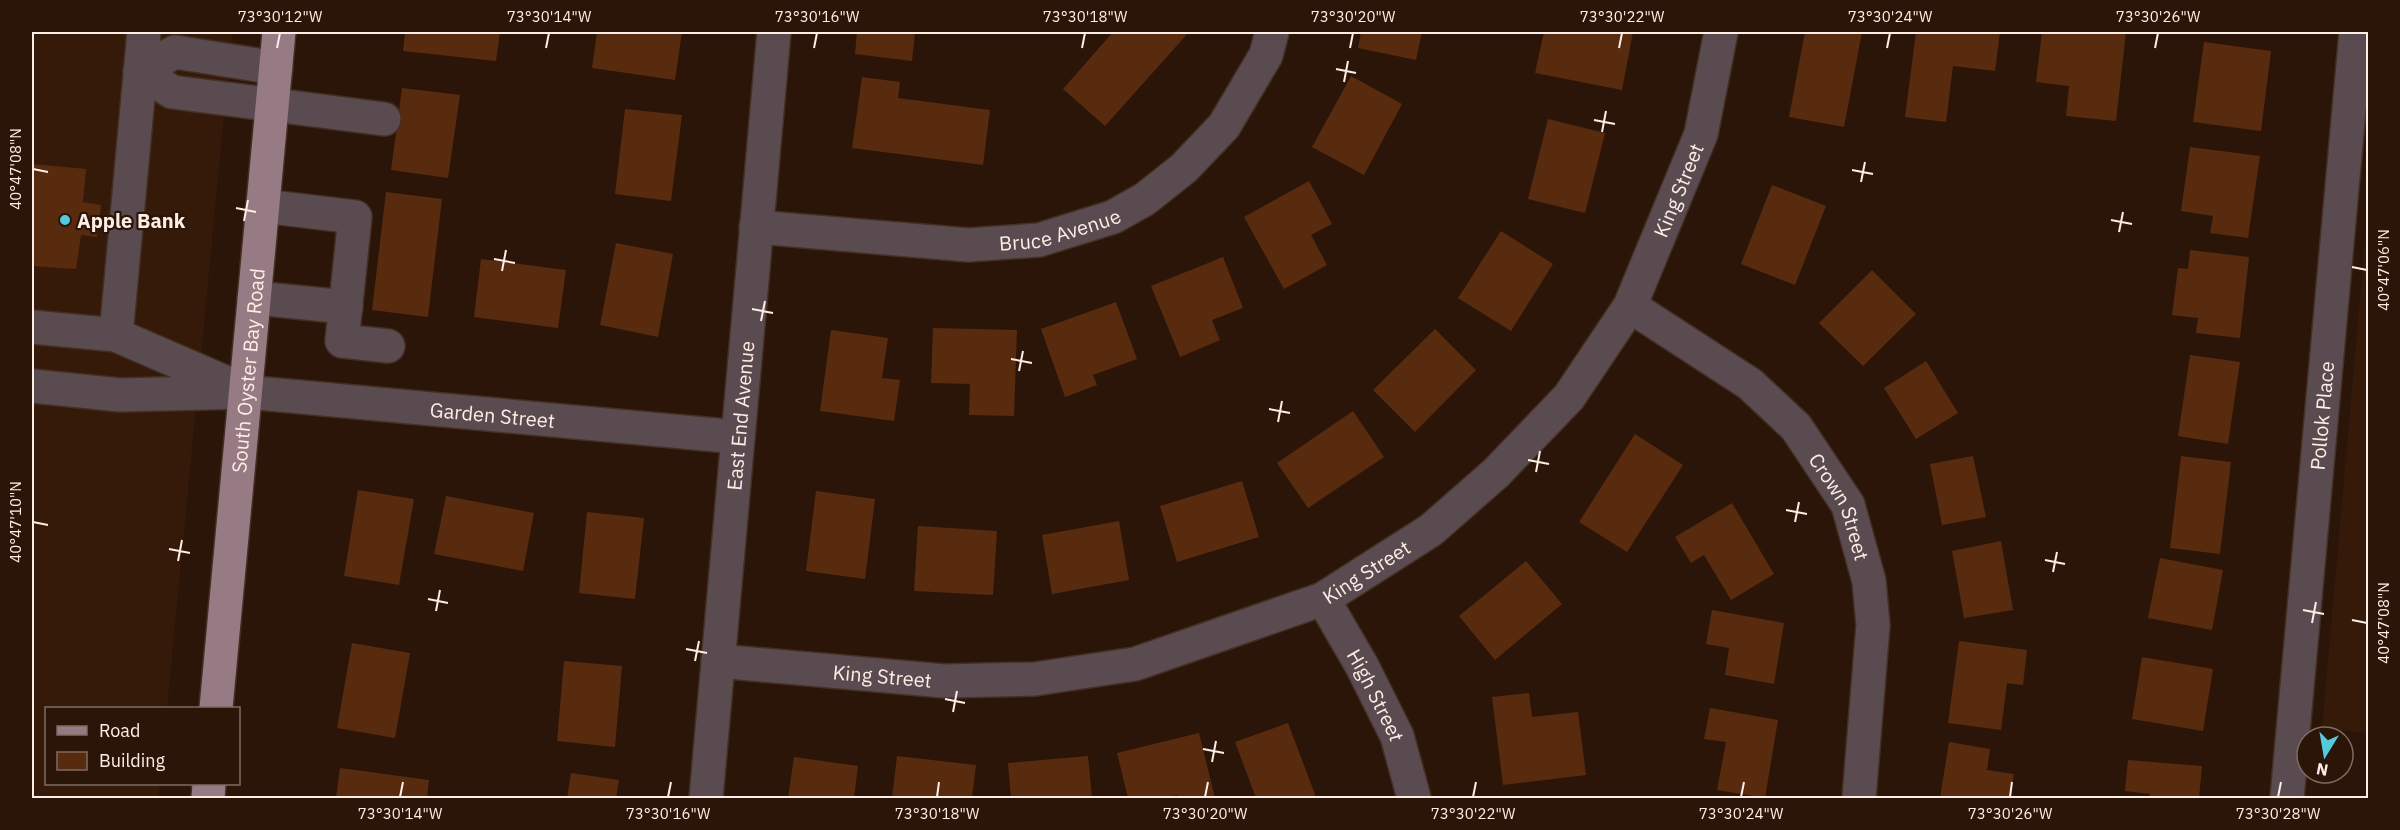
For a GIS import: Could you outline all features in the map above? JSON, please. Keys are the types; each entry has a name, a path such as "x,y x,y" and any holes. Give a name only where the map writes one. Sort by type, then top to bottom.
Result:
{"main road":[{"name":"South Oyster Bay Road","path":"216,707 279,32"}],"street":[{"path":"116,335 144,32"},
{"name":"East End Avenue","path":"706,798 774,32"},
{"name":"Bruce Avenue","path":"756,227 968,245 1039,240 1113,217 1145,199 1184,168 1224,126 1266,55 1272,32"},
{"name":"King Street","path":"718,662 944,681 1035,679 1135,664 1323,599 1431,530 1496,474 1569,397 1630,306 1701,134 1721,32"},
{"name":"Pollok Place","path":"2287,798 2356,32"},
{"path":"140,71 176,52 276,68"},
{"path":"140,71 172,92 384,119"},
{"path":"263,206 355,217 342,341 388,346"},
{"path":"254,297 346,307"},
{"name":"Crown Street","path":"1630,306 1750,384 1796,427 1848,505 1869,581 1873,626 1859,798"},
{"path":"32,327 116,335 246,392"},
{"path":"32,386 120,395 246,392"},
{"name":"Garden Street","path":"246,392 738,437"},
{"name":"High Street","path":"1323,599 1362,666 1397,736 1414,798"}],"shaded area":[{"path":"32,32 232,32 167,707 45,707 45,785 160,785 158,798 32,798"},
{"path":"2368,209 2368,733 2355,732 2355,725 2322,725"}],"building":[{"path":"405,32 500,32 496,61 403,51"},
{"path":"597,32 682,32 675,80 592,68"},
{"path":"857,32 915,32 912,61 855,54"},
{"path":"1113,32 1189,32 1105,126 1063,89"},
{"path":"1361,32 1422,32 1416,60 1358,48"},
{"path":"1544,32 1633,32 1622,90 1535,73"},
{"path":"1805,32 1862,32 1844,127 1789,117"},
{"path":"1916,32 2000,32 1995,71 1953,66 1946,122 1905,117"},
{"path":"2042,32 2126,32 2116,121 2066,116 2069,86 2036,82"},
{"path":"2204,42 2271,51 2261,131 2193,122"},
{"path":"1351,76 1402,104 1364,175 1312,147"},
{"path":"862,77 900,82 898,98 990,110 983,165 852,148"},
{"path":"402,88 460,95 448,178 391,170"},
{"path":"625,109 682,115 671,201 615,194"},
{"path":"1548,119 1605,133 1585,213 1528,199"},
{"path":"2190,147 2260,156 2248,238 2210,233 2213,216 2181,211"},
{"name":"Apple Bank","path":"32,164 86,169 83,202 101,205 97,237 81,235 76,269 32,266"},
{"path":"1309,181 1332,224 1311,235 1327,265 1284,289 1244,217"},
{"path":"1772,185 1826,206 1795,285 1741,264"},
{"path":"386,192 442,199 428,317 372,310"},
{"path":"1501,231 1553,264 1511,331 1458,298"},
{"path":"616,243 673,254 658,337 600,325"},
{"path":"2190,250 2249,257 2240,338 2196,333 2198,318 2172,315 2178,268 2188,269"},
{"path":"1223,257 1243,308 1212,320 1220,340 1180,357 1151,286"},
{"path":"481,259 566,270 558,328 474,317"},
{"path":"1872,270 1916,314 1863,366 1819,323"},
{"path":"1116,302 1137,359 1093,375 1097,385 1065,397 1041,329"},
{"path":"933,328 1017,330 1014,416 969,415 970,384 931,383"},
{"path":"1435,329 1476,370 1415,432 1373,390"},
{"path":"831,330 888,338 882,378 900,380 894,421 820,411"},
{"path":"2190,355 2240,362 2228,444 2178,436"},
{"path":"1926,361 1958,413 1916,439 1884,388"},
{"path":"1353,411 1384,457 1308,508 1277,463"},
{"path":"1635,434 1683,465 1627,552 1579,522"},
{"path":"1973,456 1986,517 1942,525 1930,464"},
{"path":"2181,456 2231,462 2220,554 2170,548"},
{"path":"1242,481 1259,537 1177,562 1160,506"},
{"path":"358,490 414,499 399,585 344,576"},
{"path":"816,491 875,499 865,579 806,571"},
{"path":"446,496 534,513 523,571 434,554"},
{"path":"1732,503 1774,574 1731,600 1704,555 1691,563 1675,537"},
{"path":"587,512 644,518 635,599 579,593"},
{"path":"1119,521 1129,580 1052,594 1042,535"},
{"path":"918,526 997,531 993,595 914,591"},
{"path":"2001,541 2013,610 1964,618 1952,551"},
{"path":"2160,558 2223,570 2212,630 2148,618"},
{"path":"1526,561 1562,604 1495,660 1459,616"},
{"path":"1712,610 1784,623 1774,684 1725,675 1729,648 1706,644"},
{"path":"1959,641 2027,650 2023,685 2007,683 2001,730 1948,723"},
{"path":"352,643 410,653 395,738 337,728"},
{"path":"2142,657 2213,669 2203,731 2132,719"},
{"path":"564,661 622,666 615,747 557,741"},
{"path":"1529,693 1532,717 1578,712 1586,775 1503,785 1492,697"},
{"path":"1710,708 1778,720 1765,798 1717,790 1726,742 1704,739"},
{"path":"1288,723 1316,797 1256,798 1235,742"},
{"path":"1199,733 1215,798 1178,798 1177,795 1164,798 1128,798 1117,753"},
{"path":"1949,742 1990,749 1987,770 2014,774 2010,798 1940,798"},
{"path":"897,756 976,765 972,798 892,798"},
{"path":"1088,756 1092,798 1011,798 1008,763"},
{"path":"794,757 858,766 854,798 788,798"},
{"path":"2128,760 2202,766 2199,798 2149,798 2150,794 2125,791"},
{"path":"340,768 429,780 427,798 336,798"},
{"path":"571,773 619,780 616,798 567,798"}],"place":[{"name":"Apple Bank","path":"65,220"}]}
